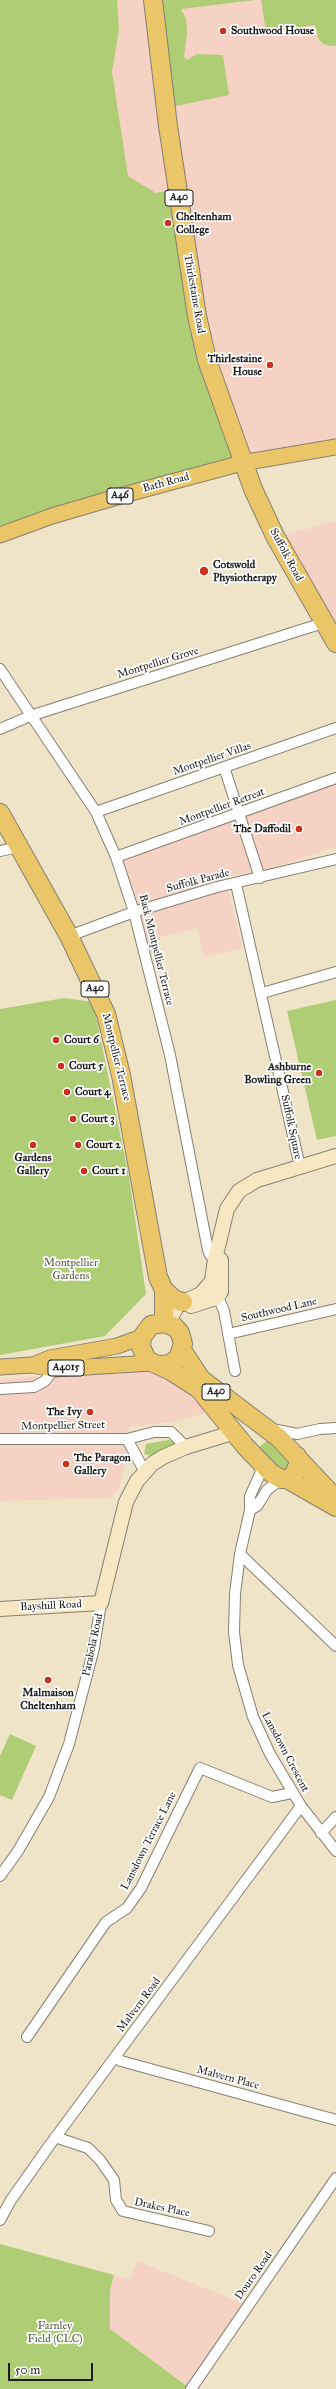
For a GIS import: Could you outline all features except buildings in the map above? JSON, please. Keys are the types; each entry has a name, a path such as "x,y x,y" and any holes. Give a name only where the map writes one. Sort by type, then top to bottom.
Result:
{"highway":[{"name":"Thirlestaine Road","path":"152,0 168,126 197,316 207,360 242,464"},
{"name":"Suffolk Road","path":"242,464 275,536 323,623 336,643"},
{"name":"Montpellier Terrace","path":"0,813 69,936 100,1000 110,1030 124,1090 161,1283 160,1327"},
{"path":"161,1283 175,1300 183,1302"},
{"name":"A40","path":"336,1499 279,1438 200,1379 182,1350 182,1338 160,1327 142,1352 156,1364 199,1389 245,1445 284,1479 336,1507"},
{"path":"156,1364 174,1361 182,1350"},
{"path":"245,1445 260,1425"},
{"path":"284,1479 294,1476 299,1462 297,1456"}],"main road":[{"name":"Bath Road","path":"0,535 59,514 242,464 336,447"},
{"name":"A4015","path":"32,1365 50,1358 117,1346 160,1327"},
{"name":"A4015","path":"0,1367 32,1365 54,1369 156,1364"}],"street":[{"name":"Montpellier Grove","path":"0,729 30,716 323,623"},
{"name":"Back Montpellier Terrace","path":"0,669 30,716 96,812 116,857 134,912 170,1055 208,1250 218,1256"},
{"name":"Montpellier Villas","path":"96,812 336,728"},
{"path":"224,767 260,878"},
{"name":"Montpellier Retreat","path":"116,857 240,814 336,778"},
{"path":"0,851 18,847"},
{"name":"Suffolk Parade","path":"69,936 134,912 217,887 236,884 336,859"},
{"name":"Suffolk Square","path":"236,884 262,993 300,1167"},
{"path":"262,993 336,972"},
{"name":"Suffolk Square","path":"214,1291 212,1282 227,1209 239,1191 257,1180 336,1156"},
{"path":"160,1327 173,1311 183,1302 201,1294 214,1291"},
{"path":"160,1327 214,1291"},
{"path":"214,1291 228,1334 235,1371"},
{"name":"Southwood Lane","path":"228,1334 336,1309"},
{"path":"0,1389 34,1387 45,1381 54,1369"},
{"path":"205,1441 214,1431 217,1422 215,1408"},
{"path":"260,1425 297,1434 320,1429 336,1428"},
{"name":"Montpellier Street","path":"0,1439 127,1439 154,1432 171,1432 186,1447"},
{"path":"297,1434 297,1456"},
{"path":"127,1439 145,1472"},
{"name":"Parabola Road","path":"0,1876 18,1851 49,1797 70,1744 94,1648 101,1603 126,1502 131,1490 145,1472 157,1460 186,1447 205,1441 245,1445"},
{"name":"Lansdown Crescent","path":"245,1445 261,1472 250,1496 250,1510 240,1554 234,1614 235,1649 239,1671 253,1717 270,1754 292,1793 336,1851"},
{"path":"250,1510 257,1506 267,1490 284,1479"},
{"path":"240,1554 336,1646"},
{"name":"Bayshill Road","path":"0,1609 101,1603"},
{"name":"Lansdown Terrace Lane","path":"27,2037 106,1922 127,1908 141,1888 200,1768 272,1797 292,1793"},
{"name":"Malvern Road","path":"0,2220 11,2200 55,2138 301,1806"},
{"path":"321,1833 336,1817"},
{"name":"Malvern Place","path":"115,2057 121,2061 336,2120"},
{"name":"Drakes Place","path":"55,2138 88,2148 100,2160 116,2183 116,2200 123,2211 209,2230"},
{"name":"Douro Road","path":"191,2389 336,2178"}],"shaded area":[{"name":"Cheltenham College","path":"0,0 336,0 336,447 242,463"},
{"path":"336,521 336,624 284,535"},
{"path":"336,780 336,847 269,869 225,877 243,948 204,957 197,928 145,941 120,858"},
{"path":"147,1369 195,1391 208,1412 173,1422 129,1427 125,1462 120,1487 110,1498 0,1501 0,1379"},
{"path":"137,2261 248,2305 191,2388 110,2329 110,2290 114,2275 130,2280"}],"green space":[{"path":"0,0 117,0 119,30 112,72 128,176 156,193 178,188 188,259 242,463 0,529"},
{"path":"153,0 255,0 181,9 186,19 187,32 184,57 187,60 197,54 223,55 229,95 166,108"},
{"path":"261,0 336,0 336,46 325,45 319,40 315,25 266,32"},
{"name":"Montpellier Gardens","path":"64,998 93,1002 129,1177 146,1294 105,1336 0,1355 0,1009"},
{"name":"Ashburne Bowling Green","path":"336,1000 336,1136 317,1140 287,1011"},
{"path":"168,1440 174,1441 174,1444 155,1457 144,1454 146,1444"},
{"path":"268,1440 294,1464 283,1474 261,1451 260,1446"},
{"path":"10,1734 36,1746 12,1800 0,1795 0,1756"},
{"name":"Farnley Field (CLC)","path":"0,2244 114,2275 110,2290 110,2329 191,2389 0,2389"}],"place":[{"name":"Southwood House","path":"223,31"},
{"name":"Cheltenham College","path":"168,223"},
{"name":"Thirlestaine House","path":"270,365"},
{"name":"Cotswold Physiotherapy","path":"204,571"},
{"name":"The Daffodil","path":"299,829"},
{"name":"Court 6","path":"56,1040"},
{"name":"Court 5","path":"61,1066"},
{"name":"Ashburne Bowling Green","path":"319,1073"},
{"name":"Court 4","path":"67,1092"},
{"name":"Court 3","path":"73,1119"},
{"name":"Gardens Gallery","path":"33,1145"},
{"name":"Court 2","path":"78,1145"},
{"name":"Court 1","path":"84,1171"},
{"name":"The Ivy","path":"90,1412"},
{"name":"The Paragon Gallery","path":"66,1464"},
{"name":"Malmaison Cheltenham","path":"48,1680"}]}
